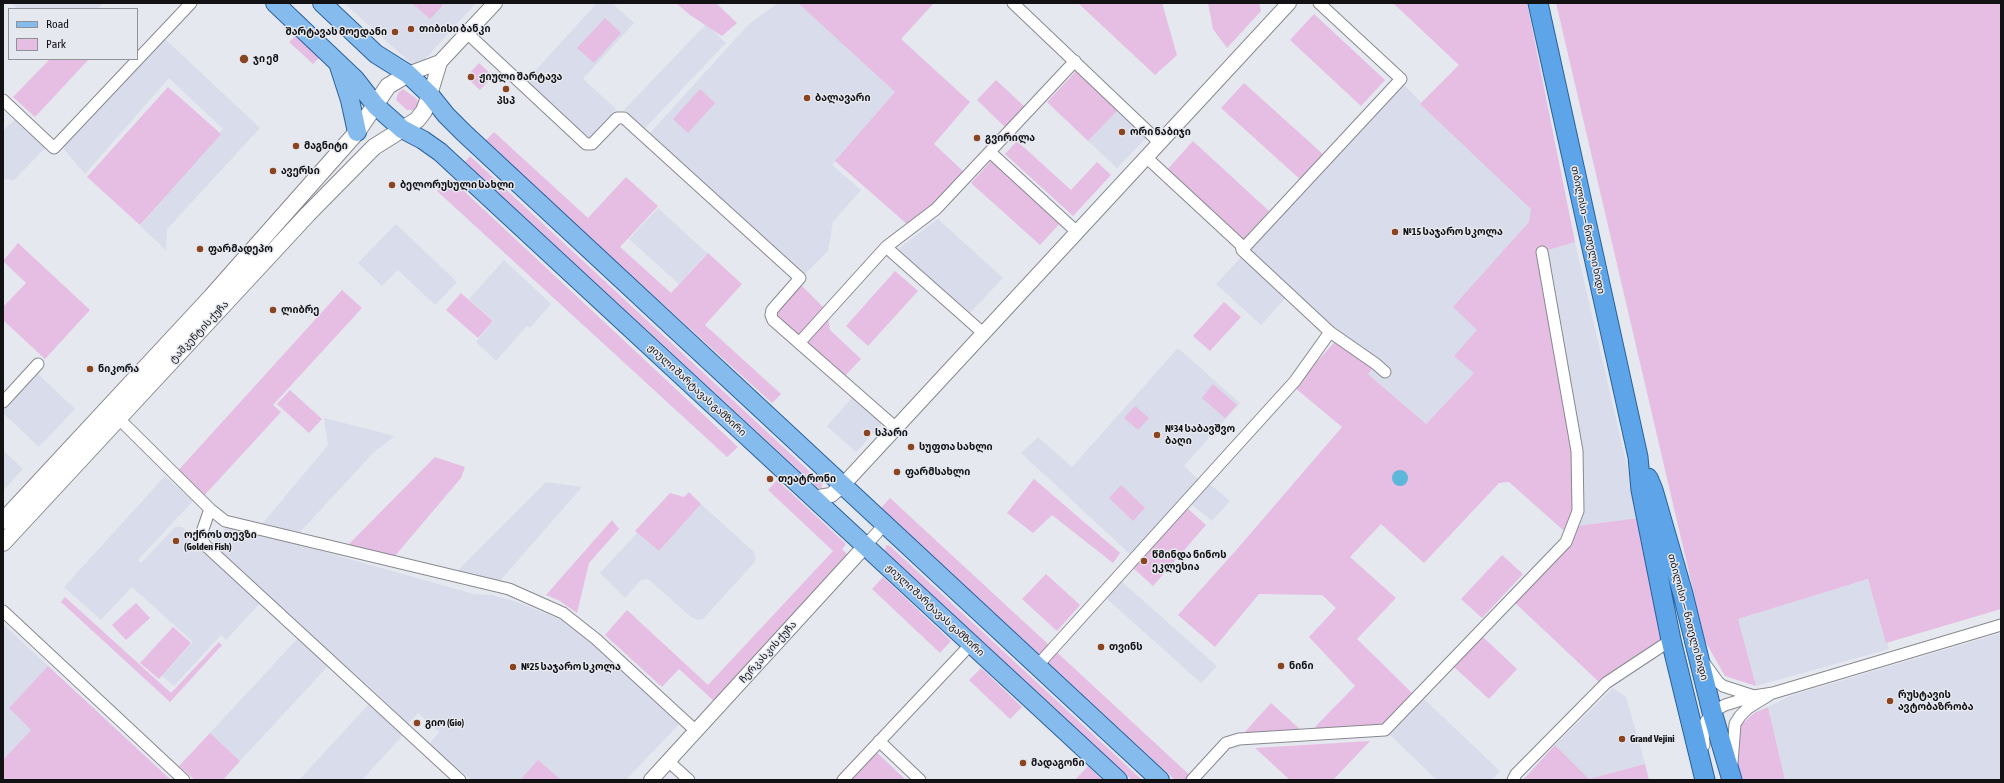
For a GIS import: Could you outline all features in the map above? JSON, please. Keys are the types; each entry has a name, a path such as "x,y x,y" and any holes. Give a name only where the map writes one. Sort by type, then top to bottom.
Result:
{"highway":[{"name":"თბილისი — წითელი ხიდი","path":"1538,3 1638,456 1641,490 1671,640 1707,780"},
{"name":"თბილისი — წითელი ხიდი","path":"1638,456 1654,490 1699,654 1712,712 1732,780"}],"main road":[{"name":"ჟიული შარტავას გამზირი","path":"275,3 355,79 376,106 402,128 440,152 1118,780"},
{"path":"322,3 376,54 408,74 430,95 455,124 1160,780"},
{"path":"338,63 350,100 357,132"},
{"path":"376,106 388,86 408,74"},
{"path":"402,128 417,120 424,111 430,95"},
{"name":"ტაშკენტის ქუჩა","path":"3,543 211,297 357,132 376,106"},
{"name":"ტაშკენტის ქუჩა","path":"3,521 113,413 374,147 402,128"}],"street":[{"path":"138,59 191,3"},
{"path":"430,95 440,62 495,3"},
{"path":"1013,3 1160,142"},
{"path":"813,498 830,495 843,485 1289,3"},
{"path":"1242,250 1401,79 1319,3"},
{"path":"467,33 586,144 592,144 617,118 624,118 800,278 772,310 771,315 773,320 896,428"},
{"path":"3,100 54,148 137,60"},
{"path":"799,343 886,247 936,209 1075,61"},
{"path":"408,74 440,62"},
{"path":"990,152 1077,232"},
{"path":"1146,157 1241,245 1242,250 1330,332 1385,372"},
{"path":"886,247 983,333"},
{"path":"1192,780 1226,743 1239,739 1385,730 1566,542 1578,511 1577,451 1542,252"},
{"path":"1037,666 1295,381 1330,332"},
{"path":"3,402 38,364"},
{"path":"113,413 210,509 225,521 509,589 563,613 596,639 696,731"},
{"path":"836,519 835,500 843,485"},
{"path":"210,509 202,532 202,540 206,546 460,780"},
{"name":"ჩერკასკის ქუჩა","path":"651,780 885,524"},
{"path":"3,611 184,780"},
{"path":"1707,780 1708,767 1702,737 1703,728 1712,712 1725,705 2001,625"},
{"path":"1513,780 1532,758 1606,682 1671,640"},
{"path":"843,780 971,644"},
{"path":"1699,654 1718,682 1723,686 1754,696"},
{"path":"1732,780 1732,749 1735,724 1748,708 1773,692"},
{"path":"879,741 920,780"},
{"path":"668,762 688,780"}],"shaded area":[{"path":"11,3 103,3 99,8 17,8"},
{"path":"344,3 476,3 424,60 412,64"},
{"path":"597,3 612,3 634,23 583,79 616,109 589,139 525,82"},
{"path":"778,3 798,3 895,92 832,165 861,190 833,222 828,251 803,276 650,133 749,24"},
{"path":"706,24 726,43 644,129 624,110"},
{"path":"165,39 260,128 167,229 166,250 140,226 223,129 169,78 85,174 62,147"},
{"name":"№15 საჯარო სკოლა","path":"1403,84 1421,102 1420,104 1535,211 1533,225 1454,307 1477,330 1474,373 1426,424 1368,374 1374,367 1291,292 1261,325 1216,284"},
{"path":"1119,109 1148,136 1117,168 1088,141"},
{"path":"15,119 47,146 14,180 3,179 3,131"},
{"path":"658,208 707,253 679,284 629,239"},
{"path":"938,219 1003,278 969,314 897,250"},
{"path":"396,224 457,282 435,305 398,270 382,286 358,263"},
{"path":"1575,242 1639,518 1578,527 1545,251"},
{"path":"504,260 551,304 530,328 527,326 496,361 476,342 494,321 469,299"},
{"name":"№34 საბავშვო ბაღი","path":"1178,348 1240,403 1184,466 1199,480 1132,556 1021,453 1038,437 1072,467"},
{"path":"36,372 75,409 39,447 3,413 3,407"},
{"path":"856,393 885,420 856,452 827,426"},
{"path":"324,418 395,436 374,452 300,532 262,524 328,445"},
{"path":"3,450 23,469 3,491"},
{"path":"165,476 193,501 138,560 141,563 175,527 182,527 262,601 226,640 221,635 174,686 162,676 193,642 132,587 101,620 64,587"},
{"path":"1205,480 1230,501 1212,521 1187,501"},
{"path":"546,482 582,487 499,582 456,572"},
{"path":"701,504 754,552 756,558 754,563 703,619 698,620 691,617 648,579 641,580 625,598 600,573 637,533 659,551"},
{"name":"№25 საჯარო სკოლა","path":"228,525 474,594 492,595 520,603 564,621 585,637 680,723 626,780 472,780 429,745 439,732 418,713 408,724 381,697 210,546"},
{"path":"1868,579 1889,649 1756,686 1738,619"},
{"path":"1121,581 1217,666 1201,683 1106,598"},
{"path":"3,624 48,666 9,708 32,730 3,760"},
{"name":"რუსტავის ავტობაზრობა","path":"2001,633 2001,780 1785,780 1768,707 1790,696"},
{"path":"298,638 328,666 240,761 210,733"},
{"path":"1613,688 1626,697 1645,764 1589,779 1555,745"},
{"path":"1423,698 1500,771 1492,780 1437,780 1389,734"},
{"path":"369,704 403,735 362,780 299,780"}],"green space":[{"path":"412,3 441,3 443,5 430,19"},
{"path":"676,3 716,3 737,23 722,36 690,15"},
{"path":"798,3 934,3 901,39 970,102 934,144 964,172 933,207 908,225 835,161 895,92"},
{"path":"1078,3 1162,3 1177,55 1155,75"},
{"path":"1208,3 1259,3 1261,11 1227,48 1213,29"},
{"path":"1393,3 1527,3 1575,242 1545,251 1580,450 1578,526 1639,518 1662,639 1599,682 1512,600 1577,527 1563,530 1509,482 1499,483 1424,563 1381,524 1350,557 1396,598 1357,639 1413,694 1380,727 1322,732 1315,727 1355,686 1309,637 1336,608 1322,595 1259,594 1215,647 1178,615 1342,427 1294,387 1340,336 1374,367 1368,374 1426,424 1474,373 1454,356 1477,330 1453,307 1529,222 1531,209 1420,104 1459,65"},
{"path":"1556,3 2001,3 2001,609 1886,643 1868,579 1738,619 1756,686 1725,676 1705,641"},
{"path":"1314,14 1385,80 1361,106 1290,40"},
{"path":"605,18 621,33 594,63 577,48"},
{"path":"297,34 321,56 313,64 289,42"},
{"path":"49,60 88,60 35,117 13,97"},
{"path":"479,63 493,76 480,90 466,77"},
{"path":"1077,70 1119,109 1088,141 1047,102"},
{"path":"996,80 1026,108 1007,129 977,100"},
{"path":"1244,83 1325,156 1302,181 1221,108"},
{"path":"168,87 221,134 140,225 87,177"},
{"path":"403,89 417,99 418,104 414,110 407,110 396,100 398,93"},
{"path":"700,89 715,103 688,133 673,119"},
{"path":"494,132 588,218 626,177 658,206 620,247 671,293 708,253 742,284 705,325 781,394 772,403 484,142"},
{"path":"1017,141 1071,190 1097,162 1111,175 1073,216 1005,154"},
{"path":"1193,141 1269,211 1242,241 1166,171"},
{"path":"470,156 822,483 821,489 817,487 465,162"},
{"path":"993,159 1062,221 1040,245 971,183"},
{"path":"450,178 738,447 727,457 437,191"},
{"path":"18,243 90,310 45,359 3,320 3,307 26,283 3,261"},
{"path":"895,271 918,291 868,346 846,326"},
{"path":"801,285 827,311 830,330 861,359 843,378 778,320 778,312"},
{"path":"342,290 362,308 273,405 281,412 202,498 175,474"},
{"path":"461,293 493,321 478,338 446,310"},
{"path":"1224,302 1241,317 1210,351 1193,336"},
{"path":"1213,384 1237,405 1225,418 1202,398"},
{"path":"290,390 322,419 309,433 277,404"},
{"path":"1135,406 1149,418 1138,430 1124,418"},
{"path":"435,457 465,467 461,478 394,557 347,546"},
{"path":"1034,479 1120,553 1113,563 1052,515 1033,533 1007,513"},
{"path":"777,480 846,544 842,549 849,556 714,701 679,669 662,687 605,635 627,610 708,685 833,551 768,490"},
{"path":"1121,485 1145,508 1133,521 1109,498"},
{"path":"689,492 701,504 659,551 635,531 670,493 684,497"},
{"path":"890,498 1195,780 1175,780 881,508"},
{"path":"1185,506 1206,525 1153,586 1132,567"},
{"path":"612,520 619,529 589,563 577,613 560,601 546,595"},
{"path":"886,545 890,546 1142,780 1132,780 885,551"},
{"path":"1502,555 1523,574 1482,618 1461,599"},
{"path":"1046,574 1080,605 1057,631 1022,599"},
{"path":"883,577 951,641 940,653 872,589"},
{"path":"65,597 171,693 219,642 222,645 170,702 61,602"},
{"path":"136,603 150,618 126,640 112,625"},
{"path":"173,627 191,643 159,679 140,663"},
{"path":"1483,637 1517,669 1489,699 1454,667"},
{"path":"48,666 171,780 3,780 3,760 31,730 9,708"},
{"path":"981,668 1022,707 1010,719 969,680"},
{"path":"1271,703 1303,732 1242,735"},
{"path":"1768,707 1785,780 1741,780 1736,757 1739,727 1754,713"},
{"path":"210,733 240,761 223,780 195,780 179,766"},
{"path":"1370,741 1333,780 1290,780 1255,748"},
{"path":"1555,745 1589,779 1645,764 1649,780 1523,780"},
{"path":"875,751 906,780 848,780"},
{"path":"538,760 561,780 524,780 522,778"},
{"path":"1088,766 1102,780 1075,780"}],"water":[{"path":"1400,470 1406,472 1408,478 1406,484 1400,486 1394,484 1392,478 1394,472"}],"place":[{"name":"თიბისი ბანკი","path":"411,29"},
{"name":"შარტავას მოედანი","path":"395,32"},
{"name":"ჯი ემ","path":"244,59"},
{"name":"ჟიული შარტავა","path":"471,77"},
{"name":"პსპ","path":"506,89"},
{"name":"ბალავარი","path":"807,98"},
{"name":"ორი ნაბიჯი","path":"1122,132"},
{"name":"გვირილა","path":"977,138"},
{"name":"მაგნიტი","path":"296,146"},
{"name":"ავერსი","path":"273,171"},
{"name":"ბელორუსული სახლი","path":"392,185"},
{"name":"№15 საჯარო სკოლა","path":"1395,232"},
{"name":"ფარმადეპო","path":"200,249"},
{"name":"ლიბრე","path":"273,310"},
{"name":"ნიკორა","path":"90,369"},
{"name":"სპარი","path":"867,433"},
{"name":"№34 საბავშვო ბაღი","path":"1157,435"},
{"name":"სუფთა სახლი","path":"911,447"},
{"name":"ფარმსახლი","path":"897,472"},
{"name":"თეატრონი","path":"770,479"},
{"name":"ოქროს თევზი (Golden Fish)","path":"176,541"},
{"name":"წმინდა ნინოს ეკლესია","path":"1144,561"},
{"name":"თვინს","path":"1101,647"},
{"name":"ნინი","path":"1281,666"},
{"name":"№25 საჯარო სკოლა","path":"513,667"},
{"name":"რუსტავის ავტობაზრობა","path":"1890,701"},
{"name":"გიო (Gio)","path":"417,723"},
{"name":"Grand Vejini","path":"1622,739"},
{"name":"მადაგონი","path":"1023,763"}]}
